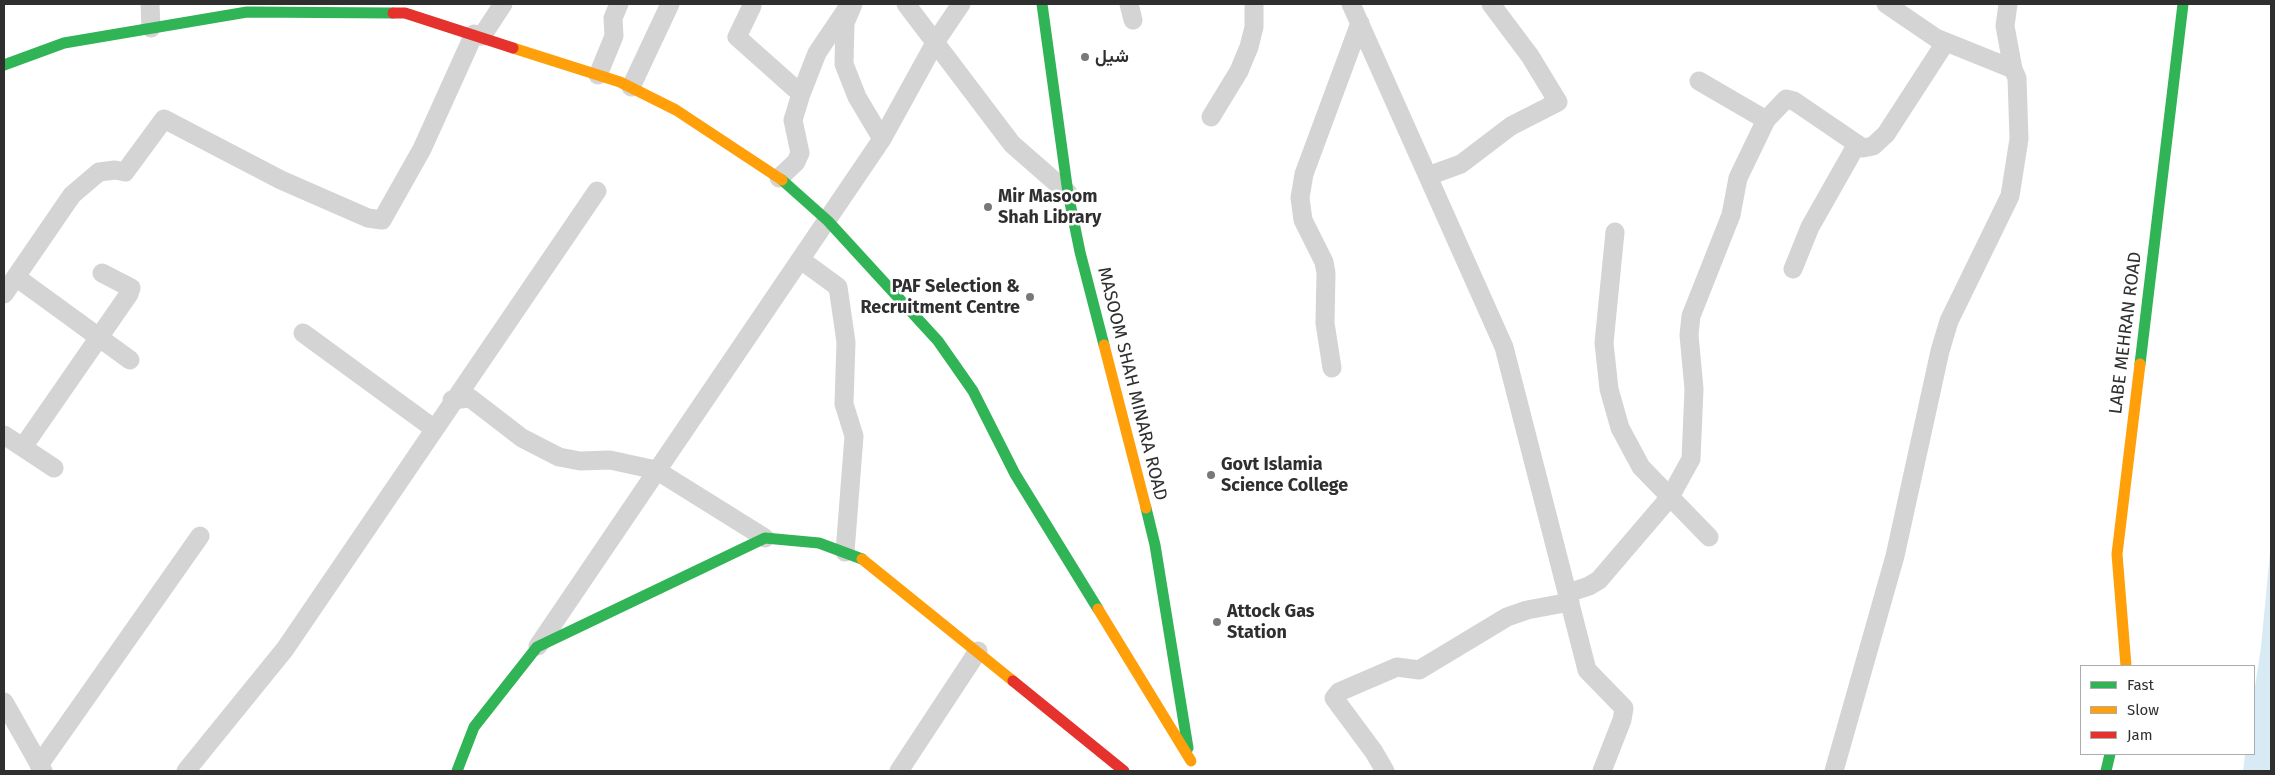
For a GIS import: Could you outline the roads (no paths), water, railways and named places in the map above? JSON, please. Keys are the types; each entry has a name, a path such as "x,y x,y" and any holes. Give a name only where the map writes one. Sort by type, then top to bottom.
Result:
{"street":[{"path":"150,4 151,28"},
{"path":"4,294 72,195 99,172 115,170 125,172 164,119 281,180 368,218 382,220 422,149 478,35 503,4"},
{"path":"598,75 614,36 613,18 619,4"},
{"path":"631,87 670,4"},
{"path":"751,4 752,6 737,37 801,94"},
{"path":"906,4 936,41 1012,144 1068,193"},
{"path":"457,771 474,727 537,647 656,470 828,221 882,139 936,41 961,4"},
{"name":"MASOOM SHAH MINARA ROAD","path":"1042,4 1068,193 1080,252 1155,545 1191,766"},
{"path":"1211,117 1239,71 1249,47 1254,26 1254,4"},
{"path":"1428,176 1462,164 1511,126 1558,102 1530,56 1491,4"},
{"path":"1886,4 1945,43 2013,68"},
{"path":"1834,771 1895,556 1940,351 1949,321 2010,196 2019,139 2017,78 2013,68 2005,26 2008,4"},
{"name":"LABE MEHRAN ROAD","path":"2126,665 2117,554 2183,4"},
{"path":"778,178 796,162 800,152 793,120 801,94 824,41 845,10 851,6"},
{"path":"851,6 845,23 844,64 856,97 882,139"},
{"path":"1359,10 1428,176 1504,347 1587,670 1624,708 1622,720 1602,771"},
{"path":"1332,368 1325,323 1326,273 1324,262 1303,220 1300,198 1304,174 1359,10"},
{"path":"4,65 64,42 247,12 405,13 598,75 631,87 676,110 778,178 828,221 938,341 973,392 1015,474 1191,766"},
{"path":"1385,771 1374,752 1334,698 1339,692 1397,667 1419,670 1507,617 1569,597 1589,586 1598,580 1670,497 1691,459 1694,388 1689,335 1691,316 1731,215 1738,178 1766,120 1786,99 1794,101 1863,148 1873,146 1886,134 1945,43"},
{"path":"1699,81 1766,120"},
{"path":"1794,269 1810,227 1857,144"},
{"path":"186,771 285,649 452,400 597,191"},
{"path":"1615,232 1604,343 1609,390 1620,428 1641,467 1708,537"},
{"path":"801,260 838,287 846,342 844,404 854,436 845,552"},
{"path":"23,448 100,338 131,288 102,273"},
{"path":"16,276 130,360"},
{"path":"303,332 433,428"},
{"path":"452,400 470,398 522,438 559,457 580,461 610,460 656,470 766,538 819,543 864,560 1124,771"},
{"path":"4,435 54,468"},
{"path":"4,702 41,768 200,536"},
{"path":"537,647 766,538"},
{"path":"899,771 978,651"},
{"path":"2106,771 2110,755"}],"place":[{"name":"شیل","path":"1085,57"},
{"name":"Mir Masoom Shah Library","path":"988,207"},
{"name":"PAF Selection & Recruitment Centre","path":"1030,297"},
{"name":"Govt Islamia Science College","path":"1211,475"},
{"name":"Attock Gas Station","path":"1217,622"}]}
